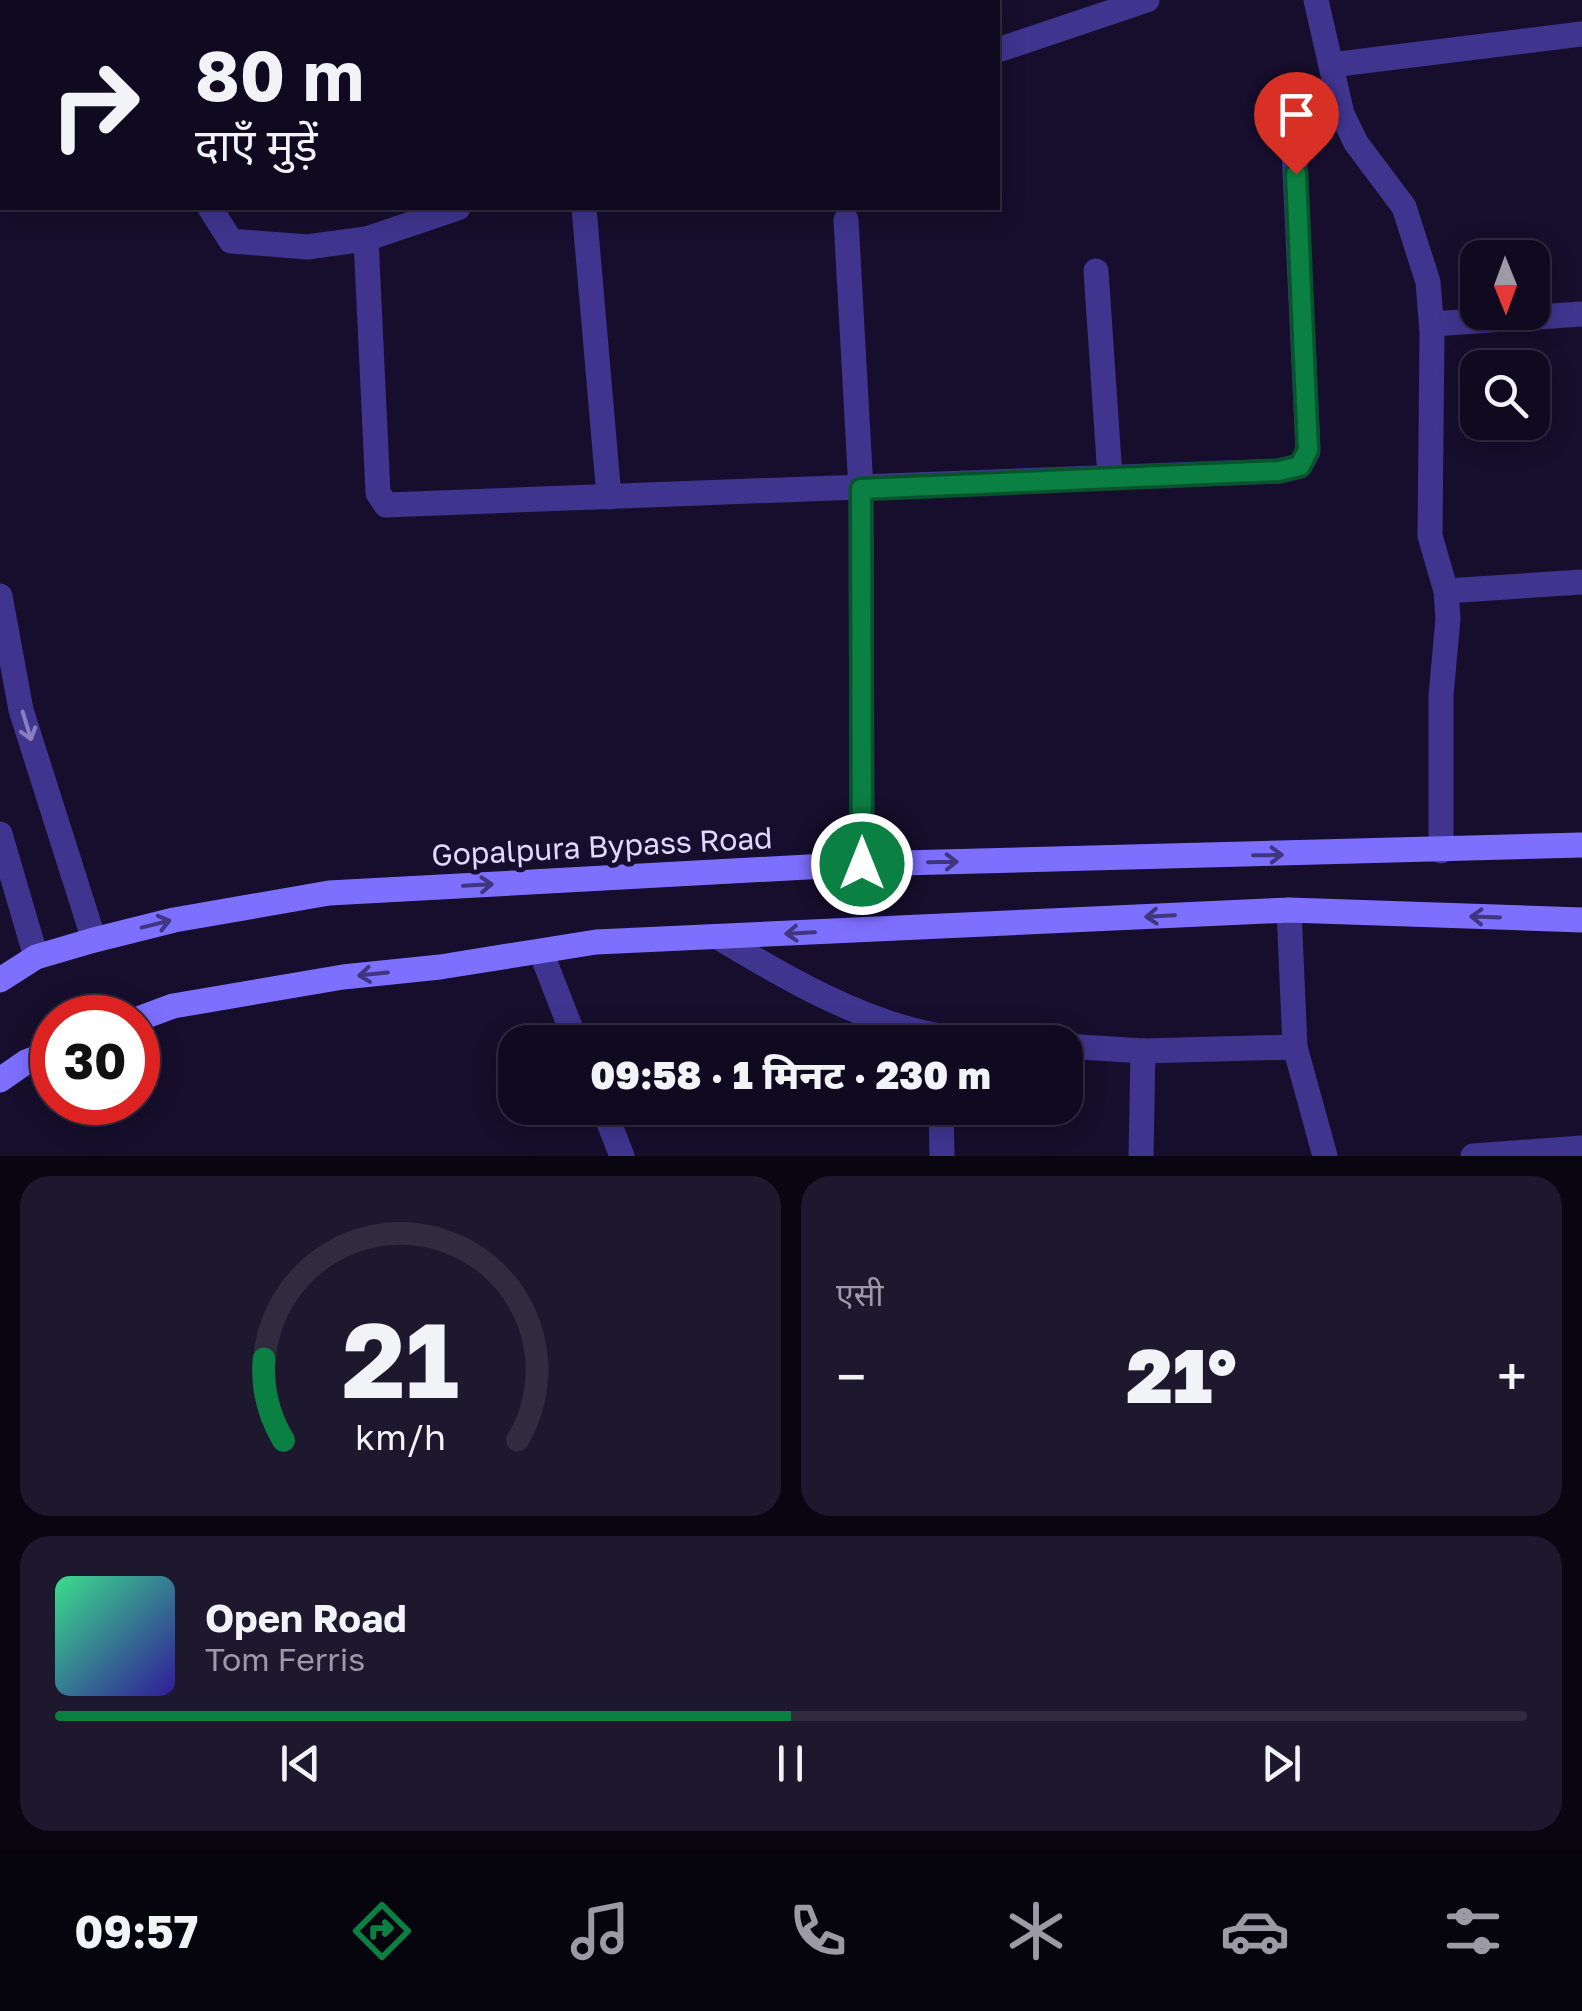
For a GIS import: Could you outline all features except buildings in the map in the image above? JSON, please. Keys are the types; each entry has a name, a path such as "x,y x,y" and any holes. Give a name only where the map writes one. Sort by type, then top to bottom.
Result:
{"street":[{"path":"1000,49 1147,0"},
{"path":"1316,0 1342,114 1356,143 1404,207 1428,282 1432,324 1430,536 1446,591 1448,619 1441,695 1441,851"},
{"path":"1331,65 1582,34"},
{"path":"366,238 378,493 386,505 1279,471 1300,466 1308,450 1292,108"},
{"path":"211,210 231,241 307,247 366,238 428,212"},
{"path":"584,210 609,496"},
{"path":"846,220 861,489 862,864"},
{"path":"1096,270 1110,477"},
{"path":"1432,324 1582,314"},
{"path":"1446,591 1582,582"},
{"path":"0,596 22,710 94,940"},
{"path":"0,834 36,956"},
{"name":"Gopalpura Bypass Road","path":"0,980 36,956 94,940 174,920 329,893 862,864 1582,845"},
{"path":"160,1011 305,983 596,942 1289,910 1582,920"},
{"path":"1289,910 1295,1048 1325,1156"},
{"path":"718,937 770,968 899,1025"},
{"path":"541,952 569,1025"},
{"path":"1083,1047 1143,1051 1295,1048"},
{"path":"1142,1156 1143,1051"},
{"path":"0,1080 30,1060"},
{"path":"610,1125 622,1156"},
{"path":"941,1125 942,1156"},
{"path":"1473,1156 1582,1148"}],"route":[{"path":"862,864 861,489 1279,471 1300,466 1308,450 1296,174"}]}
